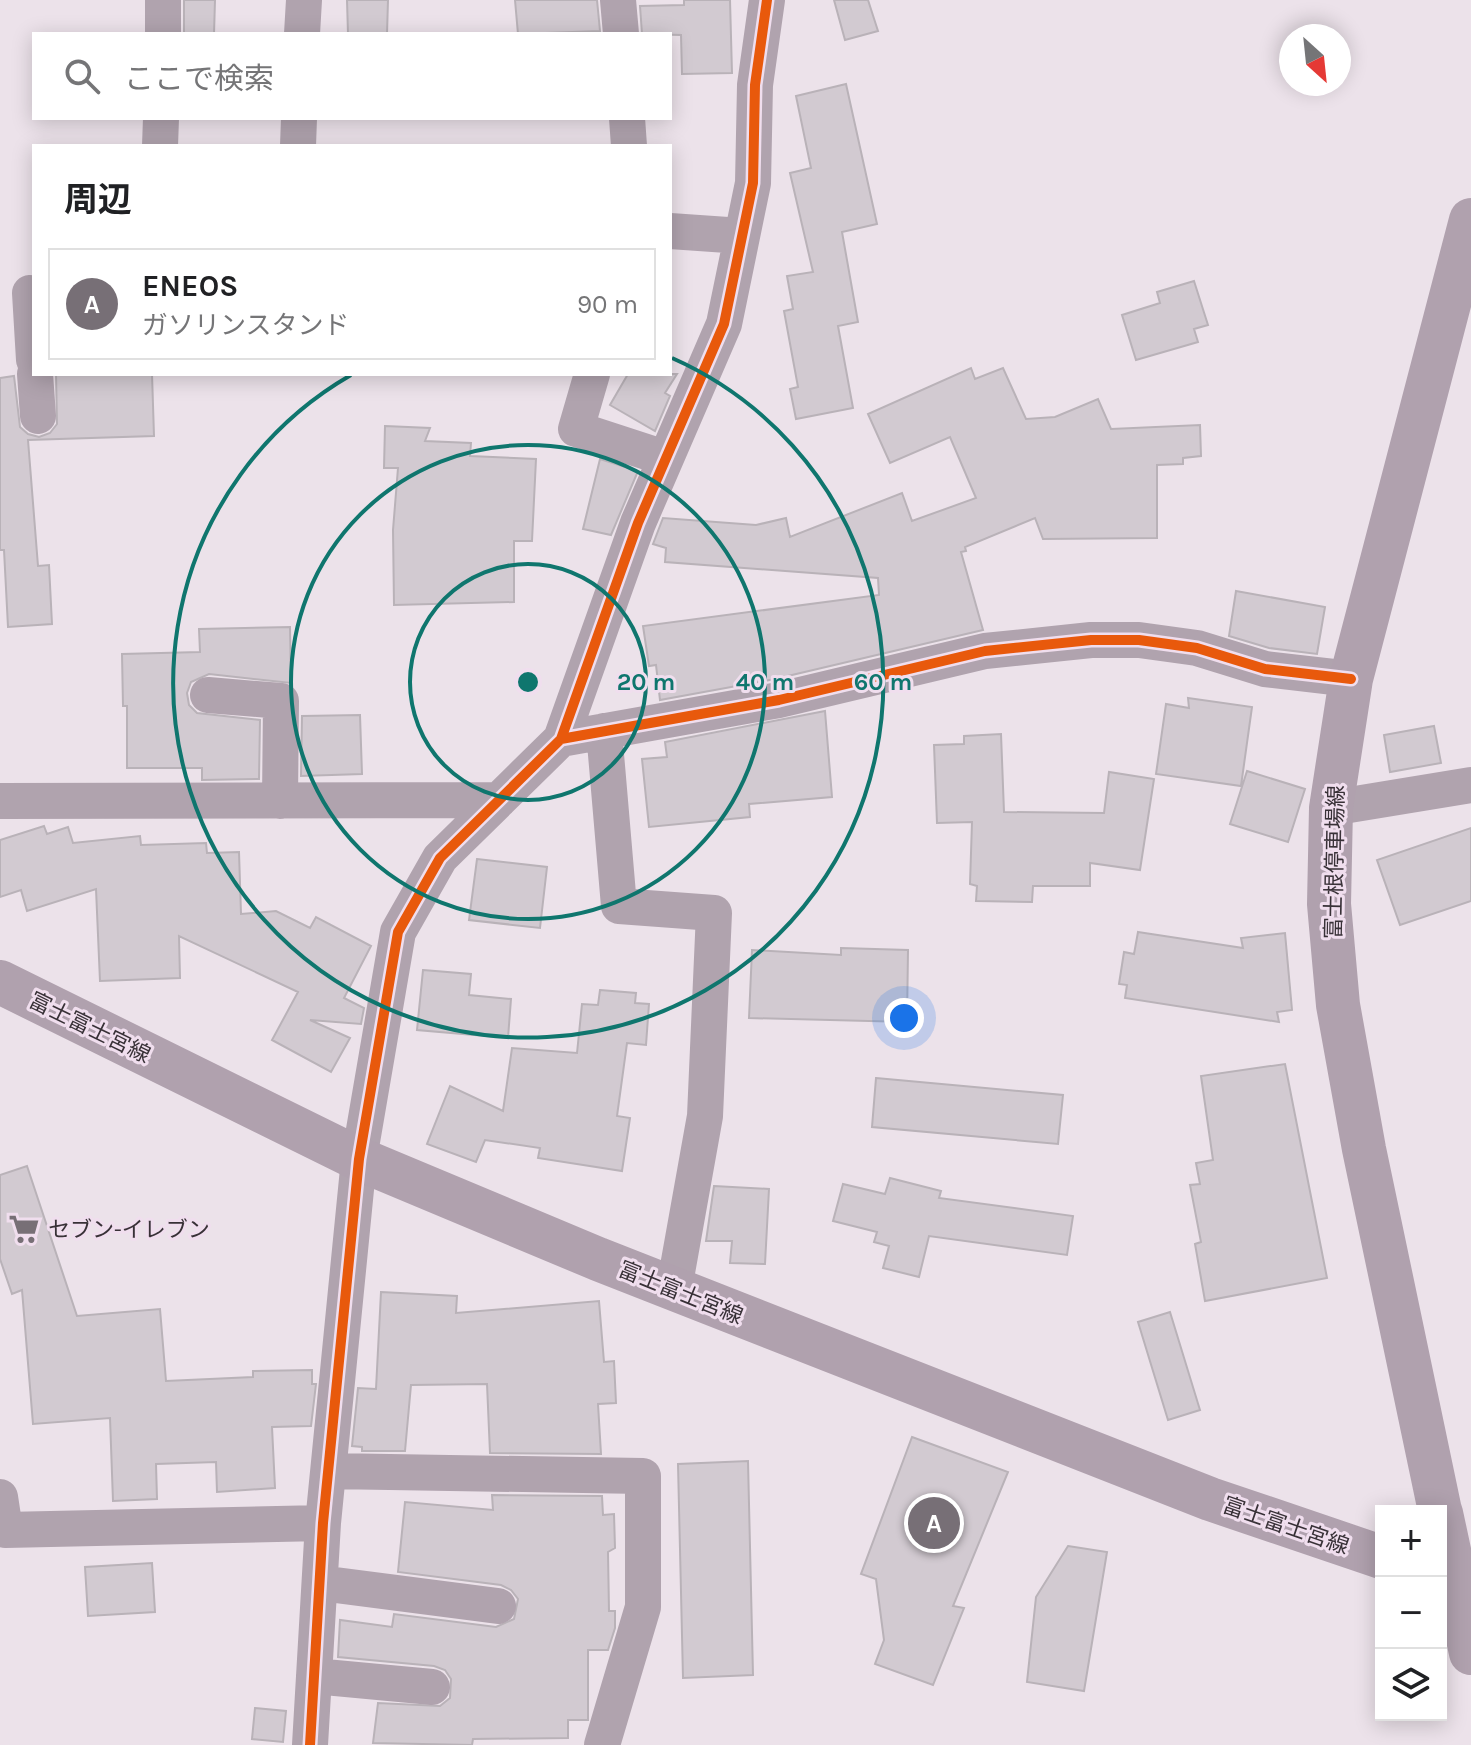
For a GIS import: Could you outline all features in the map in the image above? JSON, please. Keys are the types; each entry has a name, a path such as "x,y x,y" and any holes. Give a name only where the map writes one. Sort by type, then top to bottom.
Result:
{"main road":[{"name":"富士根停車場線","path":"1440,1505 1364,1149 1338,1005 1329,904 1331,808 1351,679 1471,220"},
{"name":"富士富士宮線","path":"0,982 359,1159 674,1289 1210,1499 1375,1555"},
{"name":"富士根停車場線","path":"1447,1540 1471,1653"}],"street":[{"path":"163,0 163,32"},
{"path":"302,32 304,0"},
{"path":"618,0 621,32"},
{"path":"310,1745 323,1523 359,1159 398,932 440,858 561,739 665,458 724,324 753,183 755,85 767,0"},
{"path":"160,144 161,120"},
{"path":"298,144 299,120"},
{"path":"627,120 629,144"},
{"path":"672,231 742,236"},
{"path":"21,294 32,350"},
{"path":"35,376 38,416"},
{"path":"591,376 576,429 665,458"},
{"path":"561,739 779,700 985,651 1091,640 1139,640 1197,648 1265,669 1351,679"},
{"path":"208,695 281,701 280,801"},
{"path":"604,731 619,906 714,913 705,1116 674,1289"},
{"path":"1331,808 1471,785"},
{"path":"0,801 499,800"},
{"path":"329,1471 643,1476 643,1607 602,1745"},
{"path":"0,1497 5,1530 323,1523"},
{"path":"320,1583 498,1606"},
{"path":"314,1676 432,1687"}],"building":[{"path":"184,0 215,0 214,32 184,32"},
{"path":"347,0 388,0 387,32 348,32"},
{"path":"515,0 597,0 600,31 518,32"},
{"path":"684,0 730,0 732,73 682,74 681,35 642,32 640,6 684,5"},
{"path":"834,0 868,0 878,31 845,40"},
{"path":"846,84 877,224 842,232 858,322 838,326 853,408 796,419 790,389 798,387 784,311 793,309 787,276 813,272 790,173 811,168 796,96"},
{"path":"1194,281 1208,325 1194,329 1198,342 1136,360 1122,315 1160,303 1157,292"},
{"path":"971,368 975,379 1003,368 1026,419 1055,417 1098,399 1111,429 1200,425 1201,456 1183,458 1183,464 1157,465 1157,538 1043,539 1035,518 965,547 966,551 961,552 983,630 775,679 660,700 656,665 649,666 643,626 879,595 878,578 665,562 666,548 653,544 663,518 756,525 786,518 790,537 902,493 912,521 976,498 950,437 890,463 868,414"},
{"path":"677,374 665,393 670,396 655,431 610,405 627,376"},
{"path":"14,376 20,427 28,434 39,437 50,433 57,424 56,376 152,376 154,436 28,440 38,566 49,565 52,624 8,627 4,550 0,550 0,378"},
{"path":"385,426 430,428 425,441 471,443 470,456 536,459 532,541 514,541 514,602 394,605 393,530 398,468 384,468"},
{"path":"600,459 638,471 611,535 583,529"},
{"path":"1236,591 1325,607 1317,654 1269,648 1229,636"},
{"path":"290,627 291,683 209,674 191,682 187,693 189,705 197,713 260,720 259,779 202,780 202,768 127,768 127,706 123,706 122,654 200,652 199,629"},
{"path":"1188,698 1252,707 1241,786 1156,774 1166,704 1189,708"},
{"path":"825,711 832,797 749,804 750,817 649,827 642,759 667,757 665,742"},
{"path":"360,715 362,774 301,776 302,716"},
{"path":"1434,726 1441,763 1390,772 1384,735"},
{"path":"1001,734 1004,812 1104,813 1109,772 1154,779 1140,870 1090,863 1090,886 1033,886 1032,902 976,901 977,886 970,884 972,822 937,823 934,745 964,744 964,736"},
{"path":"1247,771 1305,789 1288,842 1230,824"},
{"path":"44,826 47,834 68,827 73,843 140,836 141,845 206,843 207,853 239,852 241,914 276,911 310,928 316,917 371,946 344,998 364,1008 361,1024 310,1020 350,1038 331,1072 272,1040 298,992 179,936 180,978 100,981 96,889 27,911 21,890 0,897 0,840"},
{"path":"1471,828 1471,901 1400,925 1377,860"},
{"path":"477,859 547,867 540,928 469,920"},
{"path":"1138,932 1243,948 1241,938 1285,933 1292,1010 1277,1012 1279,1022 1125,998 1127,985 1119,984 1124,952 1134,954"},
{"path":"841,948 908,950 907,1022 749,1018 752,950 841,955"},
{"path":"423,970 471,974 469,995 511,999 508,1038 417,1030"},
{"path":"600,990 636,993 635,1003 649,1004 646,1045 627,1043 617,1116 630,1118 622,1171 538,1158 540,1148 485,1140 476,1162 427,1144 450,1086 503,1111 512,1048 577,1053 582,1004 598,1005"},
{"path":"1285,1064 1327,1278 1205,1301 1195,1244 1201,1242 1190,1185 1200,1184 1196,1163 1213,1160 1201,1076"},
{"path":"876,1078 1063,1095 1058,1144 872,1127"},
{"path":"27,1166 77,1316 160,1309 166,1381 253,1377 253,1371 312,1370 312,1384 316,1384 311,1426 272,1427 275,1488 217,1492 216,1462 156,1464 157,1499 113,1501 110,1418 33,1424 22,1290 12,1294 0,1259 0,1175"},
{"path":"890,1178 941,1191 939,1198 1073,1216 1067,1255 929,1236 919,1277 883,1268 889,1246 874,1242 877,1232 833,1221 843,1184 885,1194"},
{"path":"714,1186 769,1189 765,1264 730,1263 732,1241 706,1241"},
{"path":"381,1292 457,1296 456,1313 599,1301 604,1362 614,1361 616,1403 598,1404 601,1454 490,1453 487,1384 411,1385 405,1451 362,1451 362,1447 352,1446 358,1388 376,1389"},
{"path":"1170,1312 1200,1410 1168,1420 1138,1322"},
{"path":"912,1437 1008,1472 953,1606 964,1608 933,1685 875,1664 884,1640 876,1579 861,1574"},
{"path":"748,1461 753,1675 683,1678 678,1464"},
{"path":"492,1495 602,1496 603,1515 614,1514 615,1548 608,1552 609,1611 615,1611 615,1628 608,1650 588,1650 588,1720 568,1720 568,1738 473,1739 472,1745 373,1743 378,1703 440,1706 450,1698 451,1679 445,1670 434,1666 338,1657 340,1620 392,1627 394,1614 496,1627 514,1619 518,1599 511,1590 501,1585 398,1572 405,1502 493,1510"},
{"path":"1068,1546 1107,1552 1084,1691 1027,1682 1036,1597"},
{"path":"152,1563 155,1612 88,1616 85,1567"},
{"path":"255,1708 286,1711 283,1742 252,1739"}],"cycle path":[{"path":"310,1745 323,1523 359,1159 398,932 440,858 561,739 638,523 724,324 753,183 755,85 767,0"},
{"path":"561,739 779,700 985,651 1091,640 1139,640 1197,648 1265,669 1351,679"}],"place":[{"name":"セブン-イレブン","path":"24,1229"},
{"name":"ENEOS","path":"934,1523"}]}
